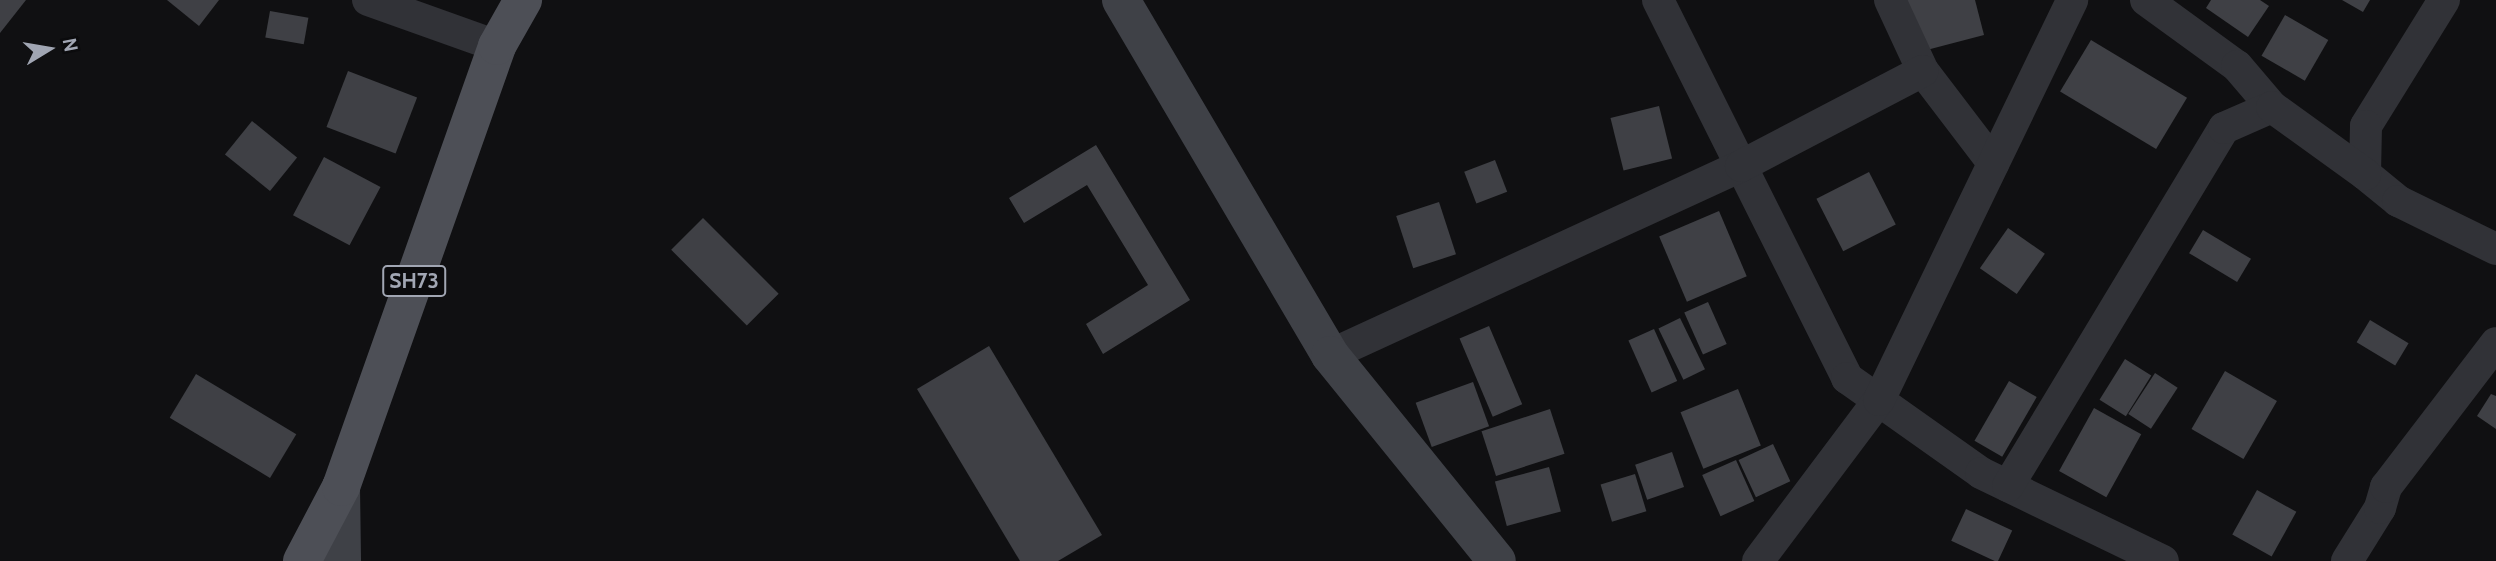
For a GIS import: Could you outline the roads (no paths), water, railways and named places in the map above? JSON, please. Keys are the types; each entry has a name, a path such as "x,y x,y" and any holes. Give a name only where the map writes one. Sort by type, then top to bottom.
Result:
{"main road":[{"name":"SH73","path":"302,561 341,487 497,46 523,0"}],"street":[{"path":"368,0 497,46"},
{"path":"1121,0 1331,355 1497,561"},
{"path":"1658,0 1847,378 1981,473 2163,561"},
{"path":"1890,0 1923,71 1993,163"},
{"path":"1758,561 1879,400 2072,0"},
{"path":"2146,0 2236,66 2272,107 2398,201 2496,249"},
{"path":"2365,174 2366,126 2444,0"},
{"path":"1331,355 1741,166 1923,71"},
{"path":"2008,486 2224,128 2272,107"},
{"path":"2347,561 2380,509 2386,487 2496,343"},
{"path":"341,487 342,561"}]}
